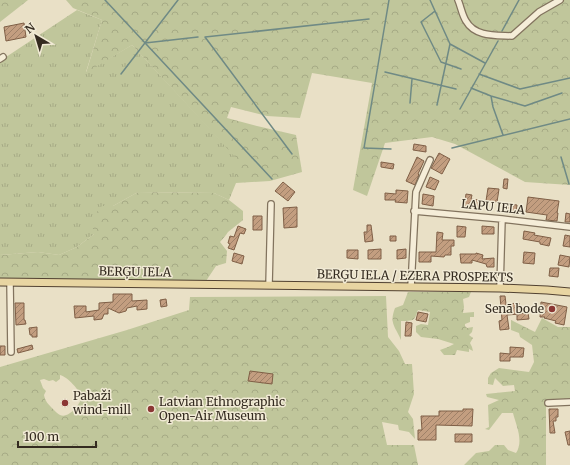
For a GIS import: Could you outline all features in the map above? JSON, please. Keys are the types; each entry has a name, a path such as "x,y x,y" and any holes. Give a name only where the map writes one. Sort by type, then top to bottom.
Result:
{"main road":[{"name":"BERĢU IELA","path":"0,282 269,285"},
{"name":"BERĢU IELA / EZERA PROSPEKTS","path":"269,285 500,288 570,292"}],"street":[{"path":"458,0 465,20 472,29 488,35 512,36 540,12 560,0"},
{"path":"411,287 416,192 430,160"},
{"path":"269,285 271,204"},
{"name":"LAPU IELA","path":"414,211 502,219 570,228"},
{"path":"500,288 502,219"},
{"path":"10,282 12,352"},
{"path":"560,291 570,296"},
{"path":"548,403 570,402"}],"green space":[{"path":"0,0 28,0 0,22"},
{"path":"66,0 570,0 570,185 525,182 455,144 432,137 385,143 367,196 353,190 372,83 312,73 300,118 267,116 231,107 227,118 296,135 302,172 270,181 236,183 236,158 132,45 86,73 102,20 73,8"},
{"path":"77,10 102,20 86,72 132,45 237,158 236,183 229,200 214,193 138,192 113,206 94,234 77,247 59,255 38,252 0,255 0,61"},
{"path":"138,192 214,193 229,200 243,211 243,220 228,232 220,242 227,251 226,263 216,266 206,281 0,278 0,255 38,252 59,255 77,247 94,234 91,219 102,206 113,206"},
{"path":"408,292 471,292 469,297 463,299 463,313 474,312 474,317 470,317 470,322 465,324 467,328 473,327 472,332 469,335 473,338 470,343 473,351 469,349 469,352 457,350 455,355 444,355 440,350 454,344 438,339 421,337 416,332 416,326 421,324 428,325 430,312 418,310 413,320 401,321 401,340 394,325 393,313 395,308 403,305"},
{"path":"386,296 388,337 399,351 405,364 412,364 414,394 408,412 413,419 415,439 409,432 399,430 398,425 382,422 387,445 414,445 418,465 0,465 0,367 127,330 189,310 190,297","holes":["60,375 73,384 82,397 74,410 63,416 57,413 45,399 44,395 46,391 40,380 53,380 56,382 60,379"]},
{"path":"542,318 558,327 570,327 570,405 546,402 546,465 464,465 476,453 489,451 495,445 504,445 508,450 516,453 519,438 513,413 502,413 489,430 485,429 489,427 488,405 499,400 487,397 486,394 515,391 514,385 503,386 495,378 493,385 488,384 488,378 491,373 499,368 529,372 534,362 532,345 520,337 519,333 511,330 511,320 535,332"}],"building":[{"path":"24,23 26,37 6,41 4,27"},
{"path":"414,144 426,146 426,152 413,150"},
{"path":"439,153 450,159 442,174 431,168"},
{"path":"417,157 424,161 415,185 406,181"},
{"path":"381,162 394,164 393,169 381,167"},
{"path":"430,177 439,181 435,190 426,187"},
{"path":"504,179 508,179 507,189 503,188"},
{"path":"283,182 295,192 288,201 275,191"},
{"path":"488,188 499,189 497,202 486,201"},
{"path":"396,190 408,191 407,203 395,202 396,200 385,200 385,193 396,194"},
{"path":"423,194 434,196 433,206 422,204"},
{"path":"466,194 472,195 471,199 479,200 478,210 464,208"},
{"path":"528,197 559,201 557,221 546,220 547,215 526,212"},
{"path":"508,204 517,205 516,214 507,213"},
{"path":"297,207 297,227 284,228 283,208"},
{"path":"566,213 570,214 570,222 565,222"},
{"path":"253,216 262,216 262,230 253,230"},
{"path":"367,225 371,225 373,241 365,242 364,232 367,232"},
{"path":"238,226 246,229 244,234 240,233 234,250 228,248 230,244 228,243 230,236 234,237"},
{"path":"457,226 466,227 465,237 457,237"},
{"path":"482,226 494,227 494,234 482,234"},
{"path":"524,231 535,233 534,235 551,238 549,246 540,244 540,242 523,239"},
{"path":"437,232 443,233 442,240 454,240 454,246 451,246 451,255 445,255 444,257 431,256 431,262 419,262 419,252 436,252"},
{"path":"565,235 570,236 570,247 563,246"},
{"path":"390,236 396,236 396,241 390,241"},
{"path":"381,249 381,259 368,259 368,250"},
{"path":"406,249 406,258 397,259 397,250"},
{"path":"347,250 358,250 358,259 347,258"},
{"path":"524,252 535,253 534,264 523,263"},
{"path":"234,253 244,256 242,264 232,261"},
{"path":"476,253 483,255 482,259 494,258 494,267 487,267 486,264 472,260 472,263 461,263 460,254"},
{"path":"560,255 570,257 569,267 558,265"},
{"path":"550,268 559,268 558,277 549,276"},
{"path":"113,294 132,294 132,301 147,300 147,309 137,310 137,306 127,308 126,311 119,313 108,308 108,314 104,314 102,319 94,320 94,316 75,318 74,306 86,306 86,312 99,310 99,303 113,302"},
{"path":"500,296 505,296 506,304 519,303 520,314 507,315 509,329 500,330 499,321 502,320"},
{"path":"166,299 167,306 161,307 160,300"},
{"path":"541,302 567,307 564,325 555,323 556,321 544,318 545,317 540,317"},
{"path":"15,303 24,303 24,320 26,324 16,325"},
{"path":"418,312 428,314 426,322 416,320"},
{"path":"528,313 529,319 517,320 517,314"},
{"path":"406,322 412,323 411,336 405,336"},
{"path":"37,327 37,337 32,337 32,335 30,335 29,328"},
{"path":"32,345 33,349 18,353 17,349"},
{"path":"0,346 5,346 5,355 0,355"},
{"path":"510,347 524,348 523,357 510,357 510,361 500,361 500,353 510,354"},
{"path":"250,371 273,374 272,384 248,381"},
{"name":"Pabaži wind-mill","path":"63,399 67,399 69,403 67,407 63,407 61,405 61,401"},
{"path":"463,409 473,409 472,426 436,425 436,440 418,440 418,430 422,430 421,416 439,416 439,411 463,411"},
{"path":"549,409 558,409 558,417 556,417 556,421 553,421 555,433 550,433"},
{"path":"570,431 570,445 568,445 565,432"},
{"path":"455,434 472,434 472,442 455,442"}],"waterway":[{"path":"105,0 272,179"},
{"path":"121,74 178,0"},
{"path":"389,0 364,148 391,149"},
{"path":"430,0 450,44 437,105"},
{"path":"502,31 519,0"},
{"path":"435,11 421,22 441,62 461,69"},
{"path":"292,154 205,37 369,19"},
{"path":"145,43 198,37"},
{"path":"460,109 498,41"},
{"path":"450,44 485,63"},
{"path":"385,72 456,89"},
{"path":"479,74 520,89 570,78"},
{"path":"410,103 412,79"},
{"path":"471,88 491,96 525,106 562,93"},
{"path":"491,96 493,107 503,135"},
{"path":"452,148 570,119"},
{"path":"561,157 569,184"}],"place":[{"name":"Senā bode","path":"552,309"},
{"name":"Pabaži wind-mill","path":"65,403"},
{"name":"Latvian Ethnographic Open-Air Museum","path":"151,409"}]}
